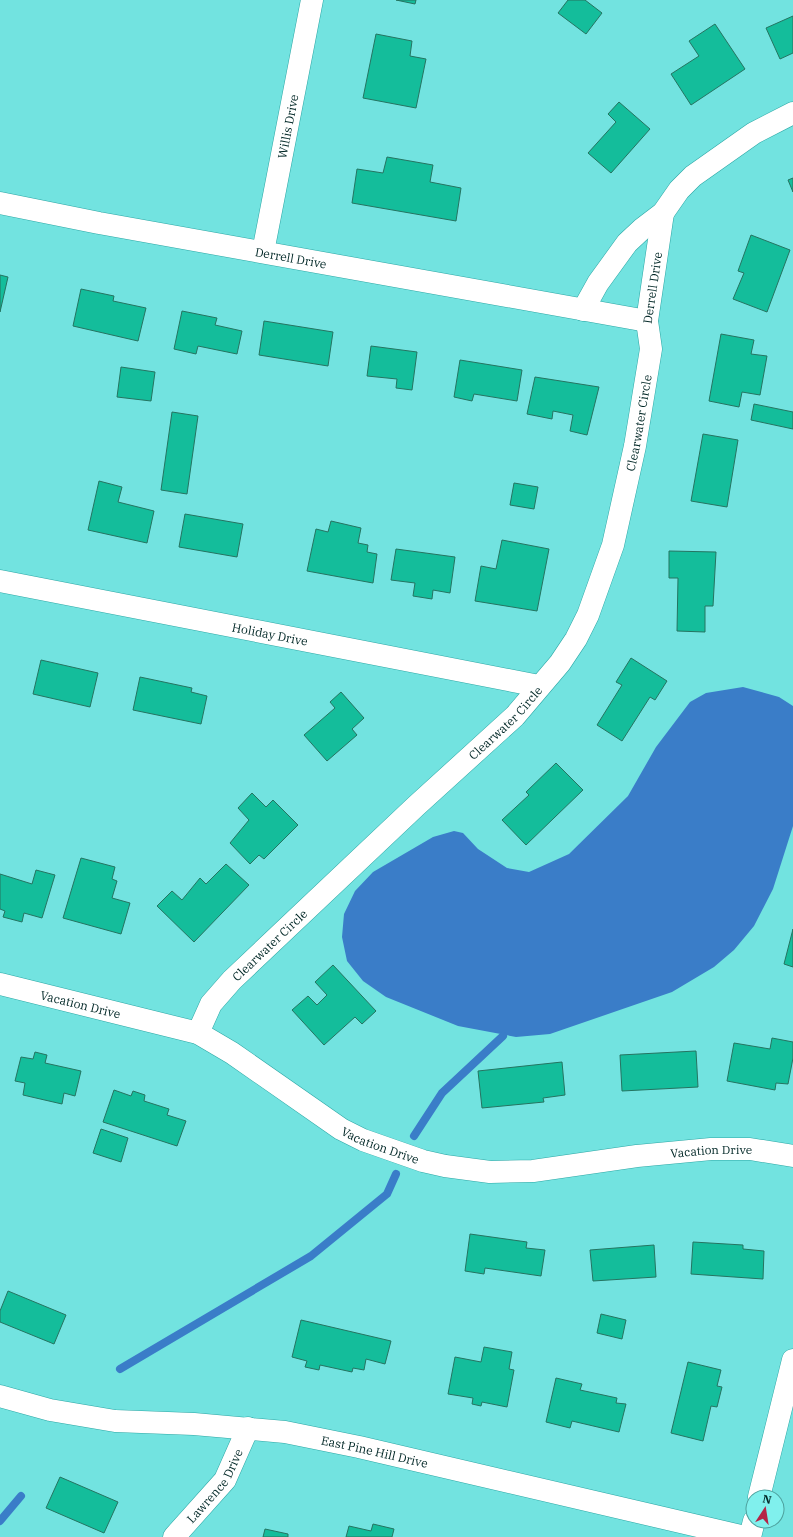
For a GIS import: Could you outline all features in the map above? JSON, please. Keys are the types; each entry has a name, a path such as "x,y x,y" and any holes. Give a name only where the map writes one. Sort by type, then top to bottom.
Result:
{"street":[{"name":"Willis Drive","path":"263,252 312,0"},
{"name":"Derrell Drive","path":"583,310 598,283 627,243 642,229 664,213 679,190 693,176 754,133 793,113"},
{"name":"Derrell Drive","path":"0,203 99,223 647,322 664,213"},
{"name":"Clearwater Circle","path":"198,1033 211,1004 232,980 416,806 515,716 560,663 576,640 588,615 613,545 634,446 650,349 647,322"},
{"name":"Holiday Drive","path":"0,581 539,686"},
{"name":"Vacation Drive","path":"0,984 198,1033 232,1053 341,1129 363,1140 423,1161 445,1166 490,1172 533,1171 637,1156 711,1149 750,1149 793,1156"},
{"path":"761,1489 793,1360"},
{"name":"East Pine Hill Drive","path":"0,1396 50,1410 115,1422 194,1424 285,1432 359,1447 746,1537"},
{"name":"Lawrence Drive","path":"174,1537 225,1480 248,1428"}],"water":[{"path":"743,687 779,697 793,706 793,826 773,889 754,926 734,950 714,967 672,992 550,1034 516,1037 458,1026 386,997 363,981 347,961 342,937 344,914 355,891 373,872 433,837 454,831 463,833 478,849 507,868 529,872 569,854 628,796 656,747 690,702 706,693"}],"building":[{"path":"396,0 416,0 415,4"},
{"path":"568,0 585,0 602,13 586,34 558,13"},
{"path":"793,16 793,53 780,59 766,28"},
{"path":"715,24 745,69 691,105 671,74 699,56 689,41"},
{"path":"376,34 412,41 410,56 426,59 416,108 363,98"},
{"path":"619,102 650,129 611,173 588,153 616,122 608,114"},
{"path":"387,157 433,165 430,182 461,188 456,221 352,203 357,169 383,173"},
{"path":"793,178 793,192 788,180"},
{"path":"751,235 790,250 767,312 733,299 744,273 738,271"},
{"path":"0,275 8,277 0,312"},
{"path":"81,289 114,296 113,301 146,308 138,341 73,326"},
{"path":"182,311 217,318 215,325 242,331 237,354 198,346 196,354 174,349"},
{"path":"264,321 333,332 328,366 259,355"},
{"path":"721,334 754,340 751,354 767,356 760,395 742,392 739,407 709,401"},
{"path":"371,346 417,352 412,390 396,388 397,379 367,376"},
{"path":"460,360 522,370 517,401 474,394 472,401 454,397"},
{"path":"121,367 155,372 151,401 117,397"},
{"path":"535,377 599,387 587,435 570,431 573,415 553,411 552,419 527,414"},
{"path":"754,404 793,412 793,429 751,420"},
{"path":"172,412 198,416 187,494 161,490"},
{"path":"703,434 738,440 727,507 691,501"},
{"path":"99,481 122,487 118,502 154,511 147,543 88,530"},
{"path":"514,483 538,487 534,509 510,505"},
{"path":"185,514 243,524 237,557 179,547"},
{"path":"331,521 361,528 358,543 368,545 367,552 377,554 373,583 307,571 316,529 328,532"},
{"path":"502,540 549,549 537,611 475,601 481,566 496,569"},
{"path":"396,549 455,557 450,593 433,590 432,599 413,596 415,583 391,580"},
{"path":"669,551 716,552 713,606 705,606 705,632 677,631 678,578 669,578"},
{"path":"631,658 667,681 655,700 650,697 622,741 597,725 622,685 616,682"},
{"path":"41,660 98,673 90,707 33,694"},
{"path":"140,677 192,688 191,692 207,696 201,724 133,710"},
{"path":"341,692 364,718 352,729 357,735 327,761 304,735 335,708 330,702"},
{"path":"556,763 583,790 526,845 502,820 529,795 526,792"},
{"path":"252,793 266,807 273,800 298,825 264,859 259,855 250,864 230,843 249,820 238,808"},
{"path":"81,858 115,867 112,879 117,881 112,898 130,903 121,934 63,918"},
{"path":"226,864 249,885 194,942 157,906 172,891 182,900 200,878 206,884"},
{"path":"36,870 55,875 42,918 24,913 22,922 3,917 5,911 0,909 0,874 32,884"},
{"path":"793,929 793,967 784,964"},
{"path":"333,965 376,1011 362,1024 355,1017 324,1045 292,1010 308,996 317,1005 327,995 315,982"},
{"path":"772,1038 793,1042 793,1058 788,1084 776,1083 775,1090 727,1081 734,1043 770,1049"},
{"path":"696,1051 698,1087 622,1091 620,1055"},
{"path":"35,1052 47,1055 45,1063 81,1071 75,1096 64,1093 62,1104 23,1095 25,1083 15,1081 21,1057 33,1059"},
{"path":"562,1062 565,1095 543,1098 544,1102 482,1108 478,1071"},
{"path":"114,1090 131,1096 133,1091 145,1095 144,1101 169,1109 167,1115 186,1121 177,1146 103,1122"},
{"path":"101,1129 128,1138 121,1162 93,1153"},
{"path":"470,1234 527,1242 526,1248 545,1250 541,1276 485,1268 484,1274 465,1271"},
{"path":"693,1242 743,1245 743,1249 764,1251 763,1279 691,1274"},
{"path":"654,1245 656,1277 593,1281 590,1250"},
{"path":"8,1291 66,1315 54,1344 0,1322 0,1311"},
{"path":"601,1314 626,1320 622,1339 597,1333"},
{"path":"301,1320 391,1341 385,1364 366,1359 364,1370 353,1368 352,1372 320,1365 319,1370 305,1367 307,1361 292,1357"},
{"path":"484,1347 512,1352 509,1369 514,1370 507,1407 482,1402 481,1406 472,1404 473,1398 448,1394 455,1357 481,1362"},
{"path":"688,1362 721,1370 717,1386 722,1387 717,1407 711,1406 703,1441 671,1433"},
{"path":"556,1378 582,1384 580,1390 617,1398 616,1403 626,1404 619,1432 572,1421 570,1428 546,1422"},
{"path":"60,1477 118,1502 104,1533 46,1508"},
{"path":"373,1524 394,1529 392,1537 346,1537 349,1526 371,1531"},
{"path":"265,1529 288,1534 288,1537 263,1537"}],"waterway":[{"path":"414,1136 442,1093 503,1036"},
{"path":"120,1369 311,1256 387,1194 396,1174"},
{"path":"0,1521 21,1496"}]}
